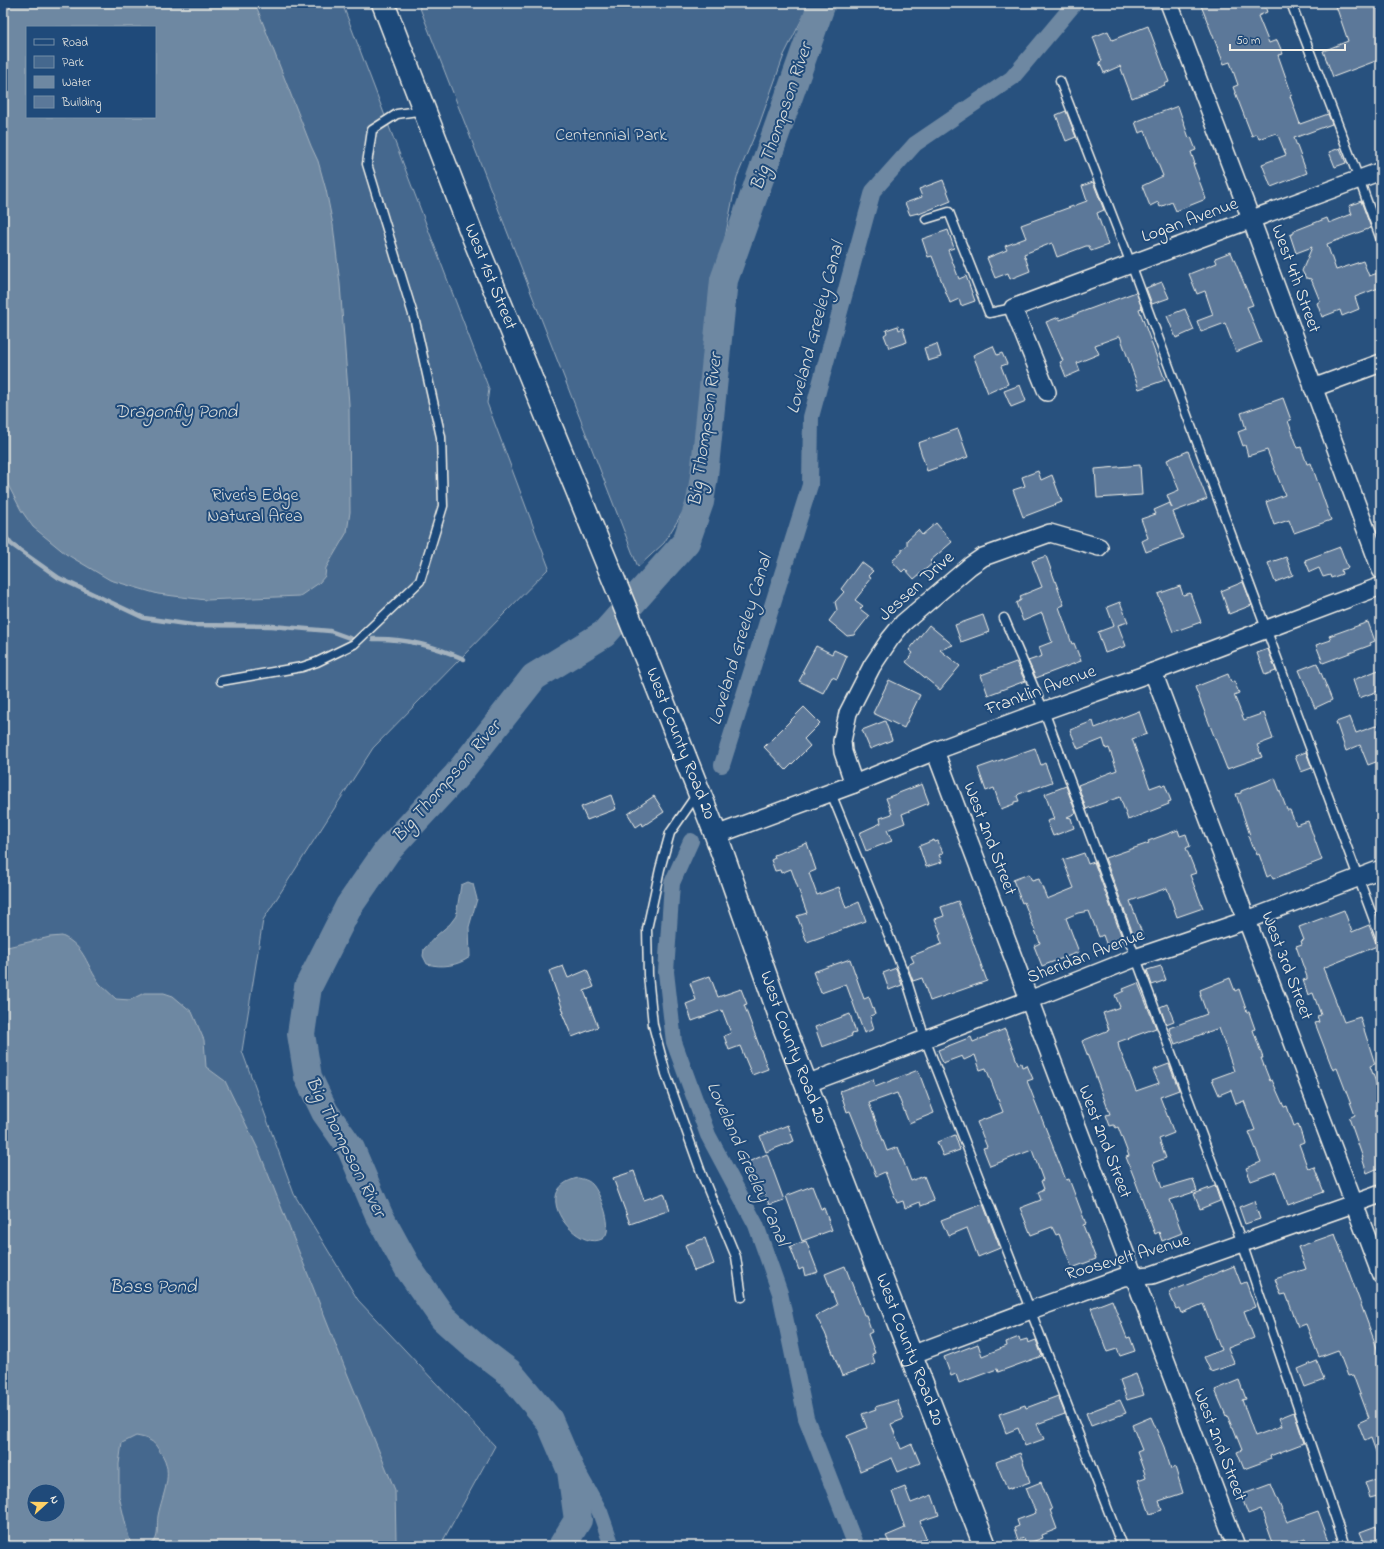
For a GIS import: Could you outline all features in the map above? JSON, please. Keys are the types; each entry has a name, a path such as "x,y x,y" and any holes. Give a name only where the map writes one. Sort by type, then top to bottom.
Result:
{"main road":[{"name":"West 1st Street","path":"383,3 472,234 601,549"},
{"name":"West County Road 20","path":"601,549 716,835 767,981 985,1546"}],"street":[{"name":"West 4th Street","path":"1169,3 1381,570"},
{"name":"Logan Avenue","path":"1014,308 1381,171"},
{"path":"1014,308 1047,392"},
{"path":"1313,388 1381,363"},
{"name":"Jessen Drive","path":"854,784 843,752 842,741 848,713 872,666 903,623 966,569 983,557 1050,533 1099,547"},
{"name":"Franklin Avenue","path":"716,835 831,793 935,751 1153,672 1381,586"},
{"name":"West 3rd Street","path":"1153,672 1381,1275"},
{"name":"West 2nd Street","path":"935,751 1236,1546"},
{"name":"Sheridan Avenue","path":"806,1084 1029,1000 1135,958 1247,920 1381,869"},
{"name":"Roosevelt Avenue","path":"911,1355 1123,1277 1152,1276 1381,1194"}],"lane":[{"path":"1291,3 1360,179 1381,240"},
{"path":"1060,81 1130,264 1381,939"},
{"path":"222,681 302,667 317,662 354,644 420,581 443,506 441,437 415,321 367,164 372,130 397,114 425,110"},
{"path":"926,219 949,212 989,313 1014,308"},
{"path":"1004,618 1044,711 1242,1243 1345,1546"},
{"path":"699,792 670,833 660,869 647,929 648,975 653,1025 666,1074 702,1175 736,1257 742,1297"},
{"path":"831,793 906,978 925,1039 1122,1546"}],"green space":[{"name":"River's Edge Natural Area","path":"3,3 342,3 489,389 487,403 549,568 373,748 263,920 242,1051 294,1194 358,1300 495,1446 440,1546 3,1546"},
{"name":"Centennial Park","path":"418,3 810,3 784,55 759,125 737,177 724,243 727,266 720,288 704,445 699,466 684,510 664,543 638,567"}],"water":[{"name":"Dragonfly Pond","path":"3,3 255,3 318,161 333,225 340,284 349,404 350,512 347,532 326,568 325,576 319,583 300,596 206,600 158,594 110,580 66,554 33,527 21,510 3,472"},
{"path":"468,882 473,884 477,899 469,927 470,957 455,964 444,966 427,964 423,956 424,949 450,924 456,916 461,885"},
{"name":"Bass Pond","path":"62,936 70,940 81,951 100,984 116,999 130,1000 144,993 164,993 173,996 192,1012 204,1040 206,1067 225,1081 259,1151 395,1490 395,1546 148,1546 155,1540 157,1533 158,1516 166,1484 167,1469 161,1453 154,1443 148,1439 136,1436 122,1443 119,1464 119,1496 131,1545 133,1546 3,1546 3,948 50,937"},
{"path":"578,1178 592,1184 599,1195 607,1221 606,1235 602,1239 591,1241 580,1236 561,1218 556,1206 557,1194 563,1184"}],"building":[{"path":"1200,3 1264,3 1267,12 1258,16 1269,43 1277,40 1283,54 1278,55 1300,124 1328,114 1332,124 1294,138 1307,173 1271,187 1262,164 1286,155 1277,133 1259,139 1257,134 1252,136 1233,87 1238,85 1230,62 1224,64"},
{"path":"1335,3 1381,3 1381,59 1333,77 1323,51 1348,41"},
{"path":"1148,26 1169,82 1132,98 1120,66 1104,73 1099,62 1102,61 1093,37 1108,31 1112,40"},
{"path":"1178,106 1189,138 1191,137 1196,150 1191,152 1195,164 1193,164 1206,199 1176,211 1172,202 1160,207 1158,202 1150,206 1142,186 1163,176 1145,131 1139,133 1135,122"},
{"path":"1066,111 1076,137 1066,141 1056,115"},
{"path":"1340,148 1346,163 1335,167 1329,152"},
{"path":"943,180 951,201 919,214 910,215 905,203 922,197 919,189"},
{"path":"1093,182 1104,210 1097,213 1108,245 1091,251 1089,246 1086,246 1057,257 1052,243 1024,254 1030,271 1010,279 1008,273 995,278 987,258 1007,250 1005,246 1026,238 1021,225 1087,201 1082,186"},
{"path":"1361,201 1371,228 1327,244 1336,270 1363,261 1369,276 1381,272 1381,287 1355,297 1359,309 1342,316 1340,310 1322,317 1317,303 1320,301 1311,279 1306,278 1302,271 1312,247 1296,253 1290,235 1294,233 1294,231 1327,218 1329,223 1352,214 1349,206"},
{"path":"948,230 954,248 948,250 959,279 966,276 975,301 961,306 959,299 950,303 932,256 928,257 922,239"},
{"path":"1231,252 1253,305 1247,307 1261,342 1236,352 1225,323 1201,332 1197,321 1213,315 1205,291 1197,294 1189,274 1217,263 1215,258"},
{"path":"1162,282 1169,298 1152,304 1146,288"},
{"path":"1136,292 1142,308 1139,309 1165,380 1139,389 1120,336 1095,345 1099,354 1077,363 1080,371 1066,377 1060,362 1063,361 1046,322 1059,317 1060,320"},
{"path":"1185,309 1194,330 1176,338 1167,316"},
{"path":"898,326 899,330 903,328 907,342 889,348 884,335 887,333 886,330"},
{"path":"937,344 941,357 928,361 924,348"},
{"path":"993,346 997,355 1002,353 1007,364 1001,366 1008,384 988,393 973,355"},
{"path":"1020,385 1026,401 1011,407 1004,391"},
{"path":"1283,398 1291,420 1288,421 1298,448 1301,447 1307,464 1311,463 1331,520 1294,533 1289,520 1274,525 1266,502 1285,495 1267,450 1248,456 1245,445 1243,446 1238,432 1246,429 1241,413"},
{"path":"958,429 968,457 927,471 918,443"},
{"path":"1188,451 1207,499 1173,512 1183,538 1146,552 1142,541 1148,538 1141,519 1156,514 1154,510 1170,503 1172,508 1167,495 1179,490 1167,460"},
{"path":"1140,465 1142,495 1097,498 1095,469"},
{"path":"1038,471 1041,480 1052,475 1062,502 1023,517 1013,490 1025,486 1022,477"},
{"path":"936,523 952,542 930,561 933,563 914,579 905,569 902,572 892,561 902,552 902,549 907,546 907,540 918,530 922,535"},
{"path":"1340,547 1348,568 1341,570 1342,574 1331,578 1330,575 1323,577 1319,568 1310,572 1305,560"},
{"path":"1046,556 1064,605 1059,607 1072,644 1074,643 1081,661 1036,678 1028,661 1042,656 1039,647 1052,642 1042,613 1023,621 1016,603 1021,600 1020,596 1042,587 1032,561"},
{"path":"1286,557 1293,575 1275,582 1268,563"},
{"path":"861,562 873,571 868,576 871,578 866,584 867,585 855,600 863,606 860,609 869,616 854,635 847,636 829,621 837,610 835,602 844,592 841,589"},
{"path":"1243,582 1252,605 1229,614 1221,591"},
{"path":"1180,586 1183,595 1190,593 1201,622 1173,632 1158,594"},
{"path":"1120,602 1128,622 1118,625 1126,646 1105,653 1098,632 1114,626 1107,607"},
{"path":"983,615 989,632 961,642 955,625"},
{"path":"1368,622 1375,641 1370,643 1371,645 1323,663 1316,645 1331,640 1329,636"},
{"path":"929,625 953,645 940,650 960,666 940,690 906,662 913,653 909,650"},
{"path":"816,646 832,654 834,650 847,656 837,679 832,677 823,693 799,681 804,672 802,672"},
{"path":"1268,649 1276,671 1265,675 1257,653"},
{"path":"1016,662 1025,681 988,695 981,675"},
{"path":"1317,663 1332,700 1315,708 1299,670"},
{"path":"1381,669 1381,690 1359,698 1353,680"},
{"path":"1228,674 1231,682 1234,681 1239,693 1234,695 1244,720 1264,713 1273,739 1257,745 1262,757 1227,769 1195,687"},
{"path":"889,680 920,695 904,728 873,713"},
{"path":"804,707 820,723 804,739 810,746 786,770 764,747"},
{"path":"1139,711 1147,734 1132,739 1150,788 1161,784 1162,786 1165,785 1171,801 1168,802 1169,804 1128,820 1120,797 1086,809 1078,785 1117,770 1109,748 1106,749 1103,739 1078,749 1070,730 1093,721 1095,728"},
{"path":"1350,717 1356,733 1381,724 1381,760 1368,765 1360,745 1346,751 1336,722"},
{"path":"885,721 892,740 870,749 862,730"},
{"path":"1035,748 1041,765 1045,763 1052,782 1019,794 1017,796 1019,801 1001,809 994,788 986,791 978,768"},
{"path":"1306,752 1312,768 1301,772 1295,756"},
{"path":"1275,778 1287,810 1290,810 1296,825 1308,821 1322,860 1273,879 1271,875 1267,877 1259,854 1257,855 1254,846 1252,847 1248,836 1250,835 1236,794"},
{"path":"922,784 929,803 902,814 905,823 887,830 892,841 866,851 859,833 881,823 880,818 892,814 886,798"},
{"path":"1066,786 1076,813 1067,817 1071,818 1074,828 1053,836 1047,821 1054,819 1045,794"},
{"path":"611,795 616,809 587,820 581,807"},
{"path":"654,796 664,812 643,826 642,823 636,827 628,814"},
{"path":"1178,830 1180,836 1186,834 1190,846 1186,848 1196,873 1190,875 1203,908 1177,917 1167,888 1130,901 1143,936 1135,939 1105,858 1149,843 1148,841"},
{"path":"934,840 935,842 938,841 943,853 939,855 942,862 926,867 919,846"},
{"path":"807,843 816,870 809,873 817,895 839,887 846,908 859,902 866,921 807,942 797,916 807,913 791,869 781,873 780,870 775,871 771,860 775,858 774,855"},
{"path":"1084,853 1088,864 1094,862 1123,940 1107,946 1103,935 1099,937 1089,911 1078,913 1066,918 1079,952 1042,966 1034,946 1040,943 1024,902 1022,903 1013,880 1029,874 1032,881 1039,879 1047,899 1074,888 1063,860"},
{"path":"958,901 987,981 930,1001 922,978 913,981 907,965 914,962 911,956 942,944 939,935 941,934 935,919 944,916 941,907"},
{"path":"1344,910 1352,932 1369,925 1377,946 1323,968 1344,1022 1360,1017 1375,1064 1370,1066 1378,1088 1381,1087 1381,1167 1367,1173 1349,1118 1355,1115 1337,1068 1333,1070 1315,1023 1319,1022 1317,1016 1321,1015 1313,993 1308,995 1303,980 1307,979 1307,977 1296,946 1302,944 1301,941 1304,940 1299,927"},
{"path":"850,959 864,999 869,997 875,1014 870,1016 874,1029 864,1033 846,984 821,993 813,972"},
{"path":"563,966 568,978 587,970 594,987 584,991 598,1027 572,1037 562,1013 564,1013 549,971"},
{"path":"1161,966 1166,980 1152,985 1147,970"},
{"path":"896,968 902,985 889,990 883,973"},
{"path":"710,976 718,997 741,989 747,1004 744,1005 768,1069 752,1075 740,1046 729,1050 724,1036 731,1033 722,1010 692,1021 686,1004 696,1000 690,983"},
{"path":"1230,978 1235,991 1239,989 1247,1012 1249,1012 1255,1029 1253,1030 1263,1058 1261,1058 1270,1081 1272,1080 1284,1107 1287,1106 1294,1126 1298,1124 1304,1142 1299,1144 1308,1169 1314,1167 1324,1192 1288,1205 1276,1172 1251,1181 1246,1168 1261,1162 1249,1132 1255,1130 1244,1101 1236,1104 1231,1090 1219,1095 1212,1079 1234,1071 1219,1028 1175,1044 1169,1028 1207,1014 1200,995 1200,990"},
{"path":"1138,983 1156,1028 1118,1042 1119,1048 1136,1091 1159,1083 1153,1070 1169,1064 1179,1090 1160,1097 1174,1133 1159,1139 1166,1158 1153,1163 1162,1188 1193,1179 1197,1191 1170,1200 1182,1233 1162,1241 1159,1232 1155,1234 1126,1157 1129,1156 1118,1127 1116,1128 1114,1125 1110,1126 1106,1115 1110,1114 1082,1041 1109,1030 1103,1013 1120,1007 1115,995 1124,991 1123,989"},
{"path":"1167,1004 1174,1021 1166,1024 1160,1007"},
{"path":"850,1014 856,1033 851,1034 852,1036 822,1047 815,1027"},
{"path":"1005,1029 1018,1064 1021,1063 1022,1067 1027,1065 1033,1079 1027,1081 1066,1180 1069,1179 1086,1224 1083,1225 1096,1259 1072,1268 1059,1234 1056,1235 1052,1227 1031,1235 1020,1208 1041,1200 1038,1192 1044,1189 1041,1181 1043,1180 1032,1150 990,1166 983,1148 987,1147 977,1122 1003,1112 986,1068 980,1070 975,1055 964,1060 962,1056 943,1063 938,1050 971,1037 973,1042"},
{"path":"918,1070 934,1113 909,1123 897,1093 869,1103 887,1151 898,1147 911,1181 924,1176 934,1201 921,1206 920,1202 905,1208 903,1201 897,1203 885,1172 876,1176 850,1111 847,1112 840,1091 873,1079 875,1087"},
{"path":"788,1125 794,1141 766,1152 760,1136"},
{"path":"955,1135 960,1150 943,1156 937,1142"},
{"path":"767,1154 784,1200 769,1205 765,1194 760,1196 748,1162"},
{"path":"634,1171 644,1200 664,1193 670,1210 630,1224 613,1178"},
{"path":"812,1186 821,1209 824,1208 832,1230 802,1241 786,1196"},
{"path":"1215,1186 1220,1201 1200,1209 1194,1194"},
{"path":"1254,1201 1260,1219 1245,1224 1239,1207"},
{"path":"983,1204 1000,1248 978,1257 967,1228 948,1236 941,1220"},
{"path":"1335,1234 1381,1359 1381,1460 1379,1460 1371,1438 1365,1441 1358,1423 1369,1418 1353,1375 1348,1376 1338,1350 1319,1357 1306,1324 1298,1327 1286,1294 1281,1295 1275,1279 1306,1269 1298,1247"},
{"path":"705,1238 714,1264 694,1271 685,1245"},
{"path":"806,1241 818,1272 805,1276 803,1268 799,1270 790,1246"},
{"path":"845,1266 872,1332 868,1334 875,1353 872,1354 875,1364 842,1376 825,1333 816,1316 837,1305 825,1274"},
{"path":"1234,1266 1241,1284 1246,1282 1255,1307 1244,1311 1254,1338 1228,1348 1235,1364 1211,1372 1204,1357 1221,1350 1203,1304 1181,1313 1179,1308 1176,1309 1169,1292"},
{"path":"1112,1300 1127,1338 1130,1337 1135,1351 1120,1356 1117,1349 1107,1352 1091,1308"},
{"path":"1019,1337 1020,1341 1027,1339 1028,1343 1036,1340 1042,1356 998,1372 997,1369 959,1383 956,1374 951,1376 944,1357 978,1344 982,1356 1007,1346 1006,1342"},
{"path":"1317,1361 1324,1380 1305,1387 1298,1369"},
{"path":"1136,1374 1144,1395 1127,1400 1120,1380"},
{"path":"1239,1380 1246,1399 1242,1400 1255,1436 1282,1426 1279,1418 1294,1412 1304,1443 1270,1456 1271,1459 1244,1469 1237,1452 1242,1450 1233,1427 1227,1415 1226,1416 1215,1390"},
{"path":"1058,1396 1065,1414 1037,1424 1044,1439 1025,1446 1018,1428 1006,1433 999,1414 1025,1405 1026,1408"},
{"path":"897,1400 904,1419 891,1424 901,1449 912,1444 920,1463 898,1472 892,1458 860,1471 847,1436 867,1428 862,1414 876,1409 875,1407"},
{"path":"1120,1400 1126,1413 1091,1426 1086,1413"},
{"path":"1151,1417 1164,1447 1171,1469 1175,1467 1183,1493 1159,1501 1162,1510 1150,1514 1138,1480 1146,1477 1137,1452 1142,1450 1132,1425"},
{"path":"1020,1453 1030,1482 1007,1489 996,1462"},
{"path":"1381,1478 1381,1495 1370,1498 1365,1483"},
{"path":"1041,1482 1052,1510 1050,1510 1057,1529 1042,1535 1043,1538 1026,1544 1024,1538 1018,1540 1014,1528 1019,1526 1017,1520 1036,1513 1026,1488"},
{"path":"1271,1484 1287,1522 1318,1511 1331,1546 1308,1546 1305,1538 1282,1546 1274,1546 1261,1509 1248,1514 1241,1495"},
{"path":"905,1487 911,1503 932,1495 939,1515 920,1521 926,1538 907,1546 891,1546 886,1536 905,1528 892,1492"},
{"path":"1376,1526 1381,1541 1366,1546 1360,1532"}],"waterway":[{"name":"Big Thompson River","path":"562,1546 578,1520 571,1471 549,1420 509,1372 472,1344 443,1318 408,1268 379,1215 351,1149 325,1112 308,1077 301,1034 308,987 349,906 387,851 457,775 534,677 604,634 686,542 700,502 704,476 724,280 822,3"},
{"name":"Loveland Greeley Canal","path":"722,765 810,485 811,417 873,191 915,144 1012,78 1075,3"},
{"path":"3,534 11,544 59,578 144,618 192,625 272,626 330,631 355,640"},
{"path":"373,639 408,641 442,650 464,659"},
{"name":"Loveland Greeley Canal","path":"691,841 672,883 666,972 674,1042 708,1135 756,1225 780,1293 806,1418 856,1546"},
{"path":"549,1420 600,1512 612,1546"}]}
